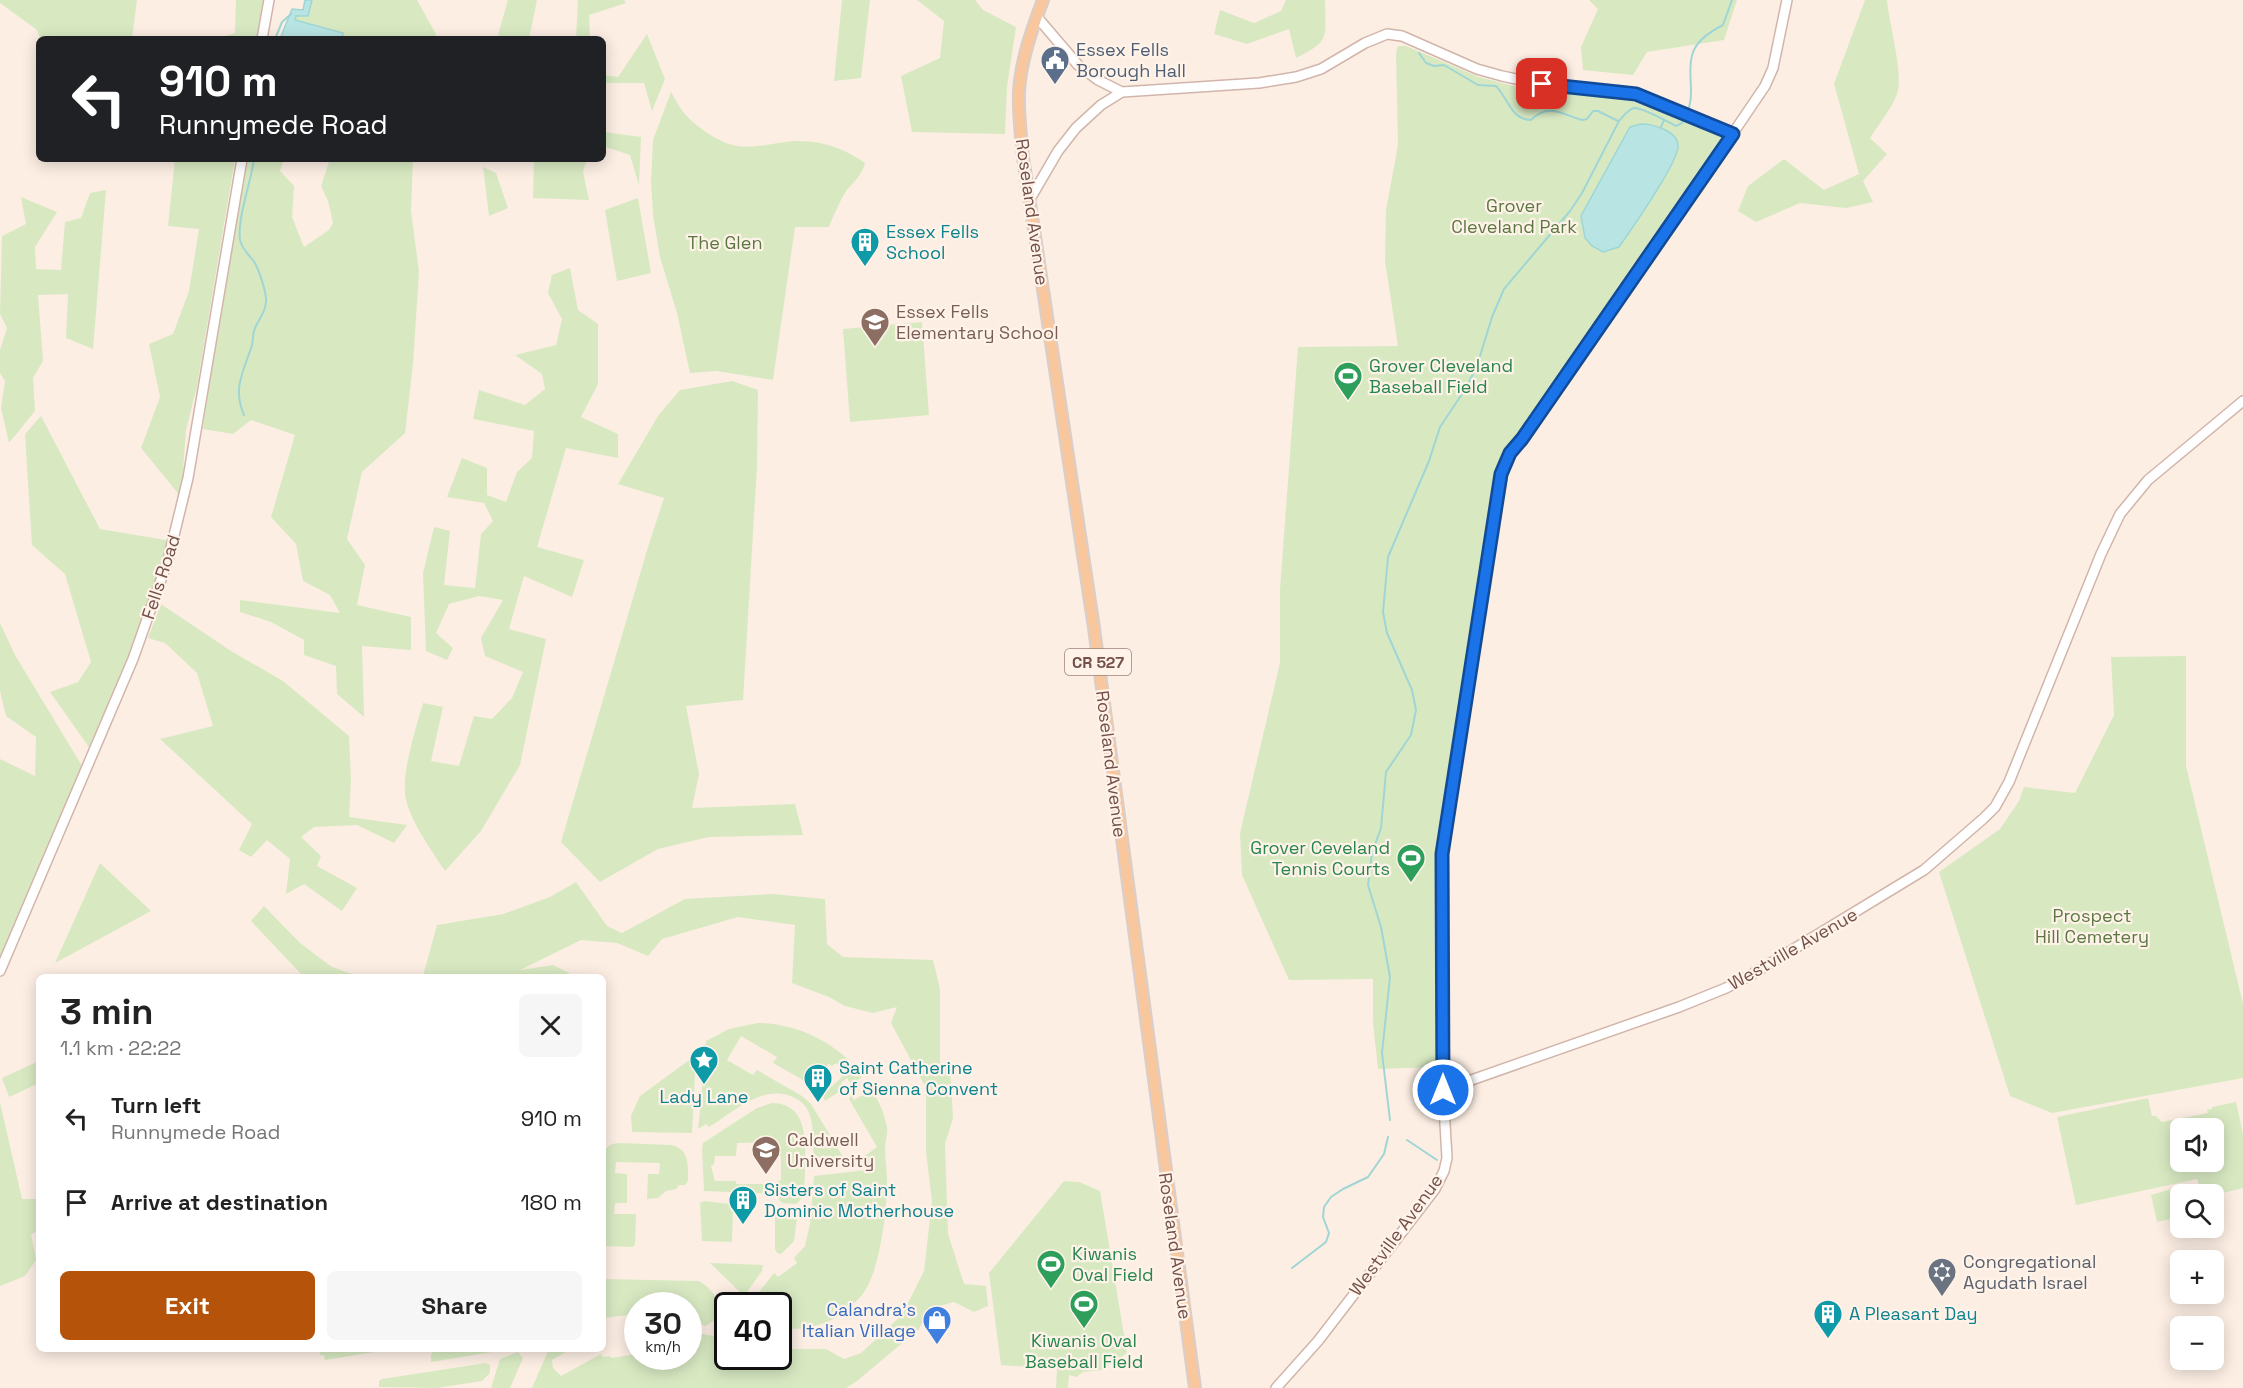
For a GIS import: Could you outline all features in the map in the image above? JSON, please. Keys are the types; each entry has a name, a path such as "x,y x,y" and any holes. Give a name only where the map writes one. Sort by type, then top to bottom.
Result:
{"main road":[{"name":"Roseland Avenue","path":"1043,0 1024,59 1019,92 1023,157 1094,628 1195,1388"}],"street":[{"path":"262,36 268,0"},
{"path":"1443,1090 1442,854 1501,474 1510,453 1522,439 1757,100 1773,68 1787,0"},
{"path":"1037,17 1078,65 1098,80 1122,92"},
{"path":"1030,199 1058,151 1076,128 1101,105 1122,92 1259,83 1296,77 1327,66 1378,36 1395,34 1490,73 1535,83 1628,92 1682,111 1733,134"},
{"name":"Fells Road","path":"0,971 133,659 168,560 179,523 191,460 241,162"},
{"name":"Westville Avenue","path":"1276,1388 1318,1341 1440,1181 1447,1158 1443,1090 1596,1038 1726,988 1782,957 1914,876 1958,843 1995,807 2009,782 2101,554 2120,514 2148,480 2243,401"}],"green space":[{"path":"0,0 137,0 132,36 39,36 37,30 0,3"},
{"path":"236,0 264,0 257,36 226,36 235,33"},
{"path":"313,0 417,0 436,34 436,36 342,36 342,33 294,20 296,15"},
{"path":"508,0 537,0 530,36 498,35"},
{"path":"578,0 624,0 626,3 589,15 590,36 576,36"},
{"path":"842,0 870,0 861,78 834,81"},
{"path":"917,0 975,0 983,10 1016,27 1007,87 1005,134 912,132 901,76 940,58 944,21"},
{"path":"1286,0 1325,0 1324,36 1316,47 1296,58 1289,29 1247,44 1214,34 1220,10 1254,23 1281,11"},
{"path":"1589,0 1737,0 1724,40 1647,52 1633,75 1583,70 1581,47 1598,9"},
{"path":"1865,0 1887,0 1899,74 1895,99 1870,138 1887,154 1863,181 1873,202 1846,208 1800,203 1756,222 1738,211 1748,186 1784,159 1824,190 1859,174 1834,84"},
{"path":"647,34 665,79 652,111 644,83 606,83 606,75 618,77"},
{"name":"Grover Cleveland Park","path":"1398,46 1406,46 1479,77 1521,88 1627,97 1654,105 1726,135 1496,468 1435,864 1437,1067 1378,1069 1373,1023 1373,979 1289,980 1242,875 1240,833 1280,663 1280,589 1298,347 1398,346 1385,261 1386,210 1398,145 1396,53"},
{"name":"The Glen","path":"671,92 684,113 696,125 730,144 752,147 796,141 815,142 841,150 865,163 860,175 843,195 829,227 795,227 773,380 716,371 690,373 677,313 660,257 653,215 651,182 653,140"},
{"path":"606,132 641,137 639,185 630,155 606,147"},
{"path":"175,162 234,162 197,386 186,430 181,497 141,448 160,397 149,344 173,334 189,291 199,229 168,226"},
{"path":"246,162 283,162 280,171 294,186 292,217 304,247 329,230 333,223 328,201 321,186 329,162 413,162 411,211 419,272 413,364 405,433 362,472 347,539 365,565 357,605 411,617 411,650 362,646 364,717 337,694 336,666 304,655 304,640 271,622 240,612 240,600 340,613 330,595 303,581 296,544 271,517 295,435 251,420 233,434 203,429"},
{"path":"534,162 586,162 583,172 589,200 533,198"},
{"path":"483,167 496,173 508,208 489,216"},
{"path":"106,190 93,349 66,338 68,294 38,295 43,361 33,378 35,411 9,443 1,408 5,381 0,373 0,350 7,328 0,314 2,236 26,224 21,197 57,212 35,247 36,269 61,270 65,222 81,218 90,193"},
{"path":"638,198 651,273 617,281 605,210"},
{"path":"570,268 578,310 598,324 598,384 581,417 618,434 618,458 566,448 537,547 584,560 572,597 524,576 509,629 546,639 520,765 481,831 445,871 415,823 405,793 408,760 423,703 443,707 431,761 459,766 474,716 492,719 512,698 523,672 485,656 481,638 503,600 479,596 449,604 436,633 453,648 447,660 426,651 423,573 434,527 450,531 444,585 475,588 481,534 493,521 484,503 447,497 462,458 487,468 487,495 506,502 517,472 532,458 534,431 473,419 479,390 525,405 545,389 542,374 515,355 556,345 562,319 548,293 552,275"},
{"path":"922,322 929,415 850,422 843,329"},
{"path":"732,381 758,390 757,466 743,700 686,706 699,774 692,808 795,804 803,835 709,837 658,849 600,882 561,842 664,498 618,484 658,416 680,390"},
{"path":"41,416 100,529 172,541 154,600 91,750 50,692 78,682 91,662 65,574 32,545 25,434"},
{"path":"161,604 231,651 283,681 349,736 351,780 349,817 407,825 394,843 357,825 314,827 301,837 321,856 317,866 357,888 342,911 304,884 286,894 290,859 267,840 251,857 239,850 252,824 160,739 213,726 197,673 165,643 148,638"},
{"path":"0,623 15,655 82,766 81,777 0,967 0,759 35,776 36,737 6,716 0,691"},
{"name":"Prospect Hill Cemetery","path":"2186,656 2186,766 2243,1004 2243,1078 2052,1113 2010,1096 1939,872 2000,829 2019,801 2024,787 2075,793 2114,715 2111,657"},
{"path":"100,863 151,911 55,963"},
{"path":"576,882 607,926 622,933 685,899 772,894 825,899 827,944 843,957 933,960 940,989 940,1062 950,1067 953,1118 945,1144 948,1234 964,1284 986,1286 988,1306 974,1312 954,1302 929,1309 919,1329 846,1388 532,1388 548,1352 566,1352 552,1360 553,1368 561,1376 601,1354 603,1357 610,1356 611,1358 624,1356 624,1370 702,1370 702,1334 714,1336 714,1370 792,1370 792,1349 826,1349 844,1359 861,1353 902,1315 924,1271 932,1201 926,1152 926,1088 891,1023 897,1007 873,1013 845,1006 829,997 792,983 795,925 738,917 662,939 648,956 617,943 581,940 520,970 553,965 569,974 424,974 437,925 503,914 550,897"},
{"path":"264,906 300,943 332,967 352,974 301,974 251,921"},
{"path":"758,1023 787,1027 815,1037 841,1053 861,1074 861,1078 851,1084 847,1078 841,1083 845,1088 825,1101 822,1095 842,1077 837,1072 841,1068 836,1063 832,1066 829,1064 810,1084 773,1063 777,1057 741,1036 727,1060 753,1075 757,1070 802,1096 811,1104 845,1160 820,1165 814,1163 812,1125 808,1111 799,1100 785,1094 773,1094 751,1100 709,1127 706,1124 698,1129 704,1070 700,1048 706,1044 706,1041 729,1029"},
{"path":"696,1055 692,1133 632,1132 631,1116 640,1096"},
{"path":"36,1062 36,1084 9,1097 2,1078"},
{"path":"868,1085 877,1099 886,1121 887,1130 886,1208 878,1258 868,1286 843,1313 824,1323 792,1328 792,1292 759,1292 774,1273 778,1277 797,1263 794,1258 805,1246 810,1224 814,1176 867,1170 851,1166 877,1147 849,1099 851,1095 854,1100 865,1094 862,1088"},
{"path":"2148,1098 2152,1116 2156,1116 2162,1122 2170,1120 2170,1172 2224,1172 2224,1118 2182,1118 2208,1113 2207,1110 2212,1107 2236,1102 2243,1134 2243,1188 2224,1193 2224,1184 2199,1184 2197,1179 2076,1205 2057,1117"},
{"path":"0,1102 22,1199 36,1199 36,1232 31,1234 36,1260 25,1276 0,1286"},
{"path":"772,1103 784,1105 792,1109 802,1125 805,1145 804,1182 801,1199 796,1204 782,1203 774,1194 704,1191 703,1143 757,1108","holes":["777,1142 778,1156 781,1156 781,1180 777,1184 736,1184 736,1181 715,1181 711,1166 714,1164 715,1156 736,1156 737,1143"]},
{"path":"612,1144 671,1145 682,1150 687,1158 688,1181 685,1185 679,1185 676,1189 666,1191 658,1198 647,1199 648,1174 659,1174 660,1163 616,1162 615,1173 627,1174 627,1203 615,1203 614,1214 636,1214 635,1245 632,1247 606,1246 606,1148"},
{"path":"1064,1181 1079,1182 1100,1191 1127,1353 1102,1370 1083,1372 1076,1377 1069,1375 1068,1388 1056,1388 1057,1369 1001,1365 989,1273"},
{"path":"2170,1189 2170,1219 2157,1222 2151,1195"},
{"path":"704,1201 730,1204 731,1211 733,1211 732,1242 702,1241 700,1203"},
{"path":"783,1211 797,1218 794,1241 781,1254 775,1249 775,1216"},
{"path":"710,1263 763,1265 762,1271 747,1292 740,1292"},
{"path":"606,1279 699,1281 714,1295 714,1320 706,1326 702,1325 702,1292 624,1292 624,1316 606,1318"},
{"path":"320,1352 374,1352 325,1360 324,1355 320,1355"},
{"path":"433,1352 492,1352 431,1362"},
{"path":"518,1352 523,1358 510,1388 491,1388 500,1359"},
{"path":"486,1363 490,1365 490,1373 482,1381 437,1388 379,1387 379,1381 382,1379"}],"water":[{"path":"305,0 312,0 308,16 296,16 295,20 343,33 342,36 281,36 292,9 303,10"},
{"path":"1641,124 1652,125 1670,133 1677,141 1676,155 1653,197 1619,247 1603,252 1592,246 1585,238 1581,216 1630,127"}],"waterway":[{"path":"1687,112 1694,50 1704,37 1723,25 1732,0"},
{"path":"276,36 282,22 291,14"},
{"path":"1419,53 1426,63 1434,66 1444,65 1478,85 1496,86 1514,112 1524,119 1531,120 1544,112 1556,111 1582,120 1587,119 1593,111 1598,111 1618,121"},
{"path":"1390,1120 1382,1053 1390,977 1381,927 1368,885 1372,853 1381,828 1386,772 1411,735 1416,710 1412,690 1387,633 1383,612 1388,557 1429,461 1440,427 1466,388 1477,366 1492,317 1504,289 1570,211 1582,193 1619,121 1627,112 1638,108 1676,126 1682,123 1685,117"},
{"path":"1661,127 1664,120"},
{"path":"244,415 239,396 240,380 252,345 254,331 266,302 257,267 240,240 240,221 253,162"},
{"path":"1292,1268 1326,1242 1329,1233 1323,1217 1324,1207 1331,1197 1368,1177 1384,1154 1388,1137"},
{"path":"1407,1140 1437,1160"}],"place":[{"name":"Essex Fells Borough Hall","path":"1055,86"},
{"name":"Essex Fells School","path":"865,268"},
{"name":"Essex Fells Elementary School","path":"875,348"},
{"name":"Grover Cleveland Baseball Field","path":"1348,402"},
{"name":"Grover Ceveland Tennis Courts","path":"1411,884"},
{"name":"Lady Lane","path":"704,1086"},
{"name":"Saint Catherine of Sienna Convent","path":"818,1104"},
{"name":"Caldwell University","path":"766,1176"},
{"name":"Sisters of Saint Dominic Motherhouse","path":"743,1226"},
{"name":"Kiwanis Oval Field","path":"1051,1290"},
{"name":"Congregational Agudath Israel","path":"1942,1298"},
{"name":"Kiwanis Oval Baseball Field","path":"1084,1330"},
{"name":"A Pleasant Day","path":"1828,1340"},
{"name":"Calandra's Italian Village","path":"937,1346"}],"route":[{"path":"1443,1090 1442,854 1501,474 1510,453 1522,439 1733,134 1682,111 1636,94 1542,84"}]}
